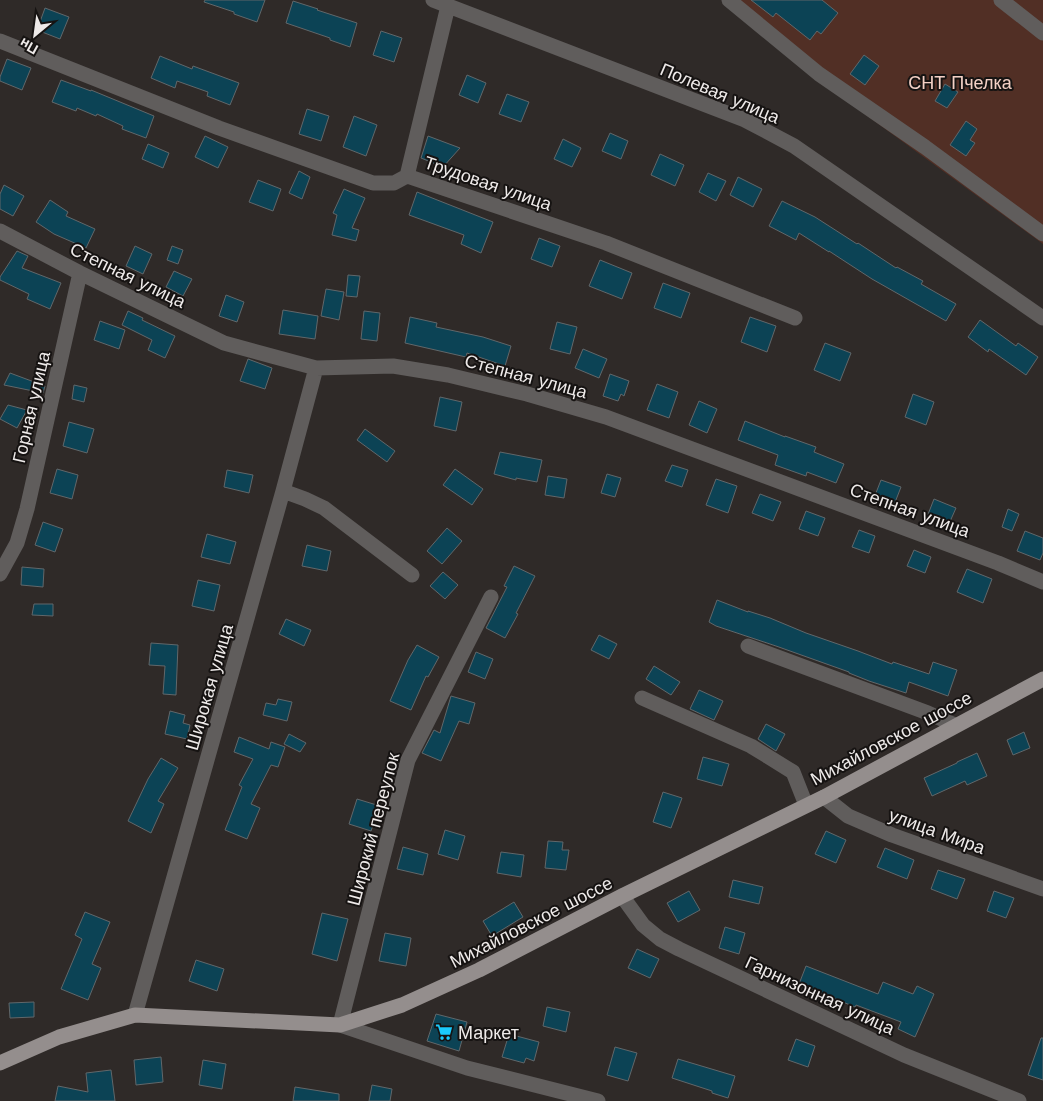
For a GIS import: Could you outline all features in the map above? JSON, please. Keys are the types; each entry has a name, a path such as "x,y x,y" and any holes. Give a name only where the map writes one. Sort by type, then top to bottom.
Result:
{"main road":[{"name":"Михайловское шоссе","path":"0,1063 59,1037 135,1015 340,1025 402,1005 479,970 622,896 824,796 1043,679"}],"street":[{"name":"Полевая улица","path":"433,0 745,120 770,133 794,146 1043,318"},
{"path":"730,0 819,74 925,147 1043,234"},
{"path":"1001,0 1043,33"},
{"path":"407,176 448,6"},
{"name":"Трудовая улица","path":"0,41 219,128 373,184 394,183 407,176 606,243 795,318"},
{"name":"Степная улица","path":"0,231 80,273 224,343 316,368 393,366 448,375 527,394 606,417 998,563 1043,582"},
{"name":"Горная улица","path":"0,574 17,543 27,509 80,273"},
{"name":"Широкая улица","path":"135,1015 316,368"},
{"path":"283,491 324,508 412,575"},
{"name":"Широкий переулок","path":"340,1025 408,760 491,597"},
{"path":"748,646 928,712 955,725"},
{"path":"642,698 751,746 793,772 806,805"},
{"name":"улица Мира","path":"824,796 848,816 869,826 1043,888"},
{"name":"Гарнизонная улица","path":"622,896 643,925 660,939 679,949 904,1055 1019,1101"},
{"path":"340,1025 467,1068 598,1101"}],"green space":[{"name":"СНТ Пчелка","path":"727,0 1043,0 1043,244 840,96"}],"building":[{"path":"205,0 265,0 257,22 204,2"},
{"path":"751,0 822,0 838,13 821,34 817,31 810,40 776,13 773,17"},
{"path":"293,1 357,23 350,47 286,23"},
{"path":"45,8 69,17 60,39 37,30"},
{"path":"381,31 402,38 394,62 373,55"},
{"path":"864,55 879,66 865,85 850,74"},
{"path":"160,56 192,69 193,66 239,83 230,105 207,96 208,92 177,81 175,88 151,78"},
{"path":"7,59 31,68 22,90 0,81"},
{"path":"467,75 486,83 478,103 459,95"},
{"path":"61,80 91,90 154,116 146,138 122,129 123,126 97,114 96,116 77,108 76,111 52,102"},
{"path":"945,84 958,92 947,108 935,101"},
{"path":"507,94 529,102 521,122 499,114"},
{"path":"307,109 329,116 321,141 299,134"},
{"path":"354,116 377,125 366,156 343,147"},
{"path":"966,121 977,129 970,140 975,143 966,156 950,145"},
{"path":"610,133 628,141 621,159 602,151"},
{"path":"205,136 228,147 218,168 195,157"},
{"path":"428,136 460,148 443,167 421,158"},
{"path":"563,139 581,148 572,167 554,159"},
{"path":"148,144 169,153 163,168 142,159"},
{"path":"660,154 684,165 675,186 651,175"},
{"path":"299,171 310,177 302,199 289,193"},
{"path":"708,173 726,181 716,201 699,192"},
{"path":"738,177 762,189 753,207 730,195"},
{"path":"258,180 281,189 273,211 249,202"},
{"path":"4,185 24,196 13,216 0,209 0,194"},
{"path":"344,189 365,198 352,228 359,230 356,241 332,235 337,215 333,213"},
{"path":"417,192 493,222 481,253 461,244 464,235 409,215"},
{"path":"50,200 68,212 66,216 95,229 86,248 54,234 36,222"},
{"path":"782,201 815,217 896,268 923,281 921,284 956,304 946,321 872,279 799,233 796,240 769,226"},
{"path":"539,238 560,246 552,267 531,259"},
{"path":"135,246 152,254 143,274 126,266"},
{"path":"172,246 183,250 178,264 167,260"},
{"path":"17,251 28,256 22,268 61,283 50,309 27,299 29,294 0,280 0,277"},
{"path":"600,260 632,273 622,299 589,286"},
{"path":"174,271 192,279 183,296 166,287"},
{"path":"348,275 360,276 357,297 346,296"},
{"path":"663,283 690,293 681,318 654,308"},
{"path":"326,289 344,292 339,320 321,316"},
{"path":"226,295 244,302 237,322 219,316"},
{"path":"283,310 318,316 315,339 279,334"},
{"path":"128,311 175,336 165,358 148,350 152,340 122,325"},
{"path":"364,311 380,313 377,341 361,339"},
{"path":"410,317 437,323 436,327 483,337 511,346 505,366 467,353 466,357 405,343"},
{"path":"750,317 776,326 767,352 741,342"},
{"path":"980,320 1016,346 1018,343 1038,357 1026,375 989,349 988,352 968,337"},
{"path":"100,321 125,330 119,349 94,340"},
{"path":"557,322 577,327 570,354 550,349"},
{"path":"825,343 851,353 840,381 814,370"},
{"path":"583,349 607,359 599,378 575,368"},
{"path":"248,359 272,368 265,389 240,381"},
{"path":"10,373 45,386 43,393 4,385"},
{"path":"610,374 629,381 624,396 621,394 618,401 603,396"},
{"path":"657,384 678,392 669,418 647,410"},
{"path":"74,385 87,388 84,402 72,399"},
{"path":"913,394 934,402 926,425 905,417"},
{"path":"440,397 462,402 456,431 434,426"},
{"path":"699,401 717,409 707,433 689,425"},
{"path":"8,405 27,410 17,428 0,419"},
{"path":"745,421 816,447 814,452 844,464 836,483 807,472 806,476 775,465 778,455 738,440"},
{"path":"69,422 94,429 87,453 63,446"},
{"path":"365,429 395,451 387,462 357,440"},
{"path":"500,452 542,460 537,482 516,478 516,480 494,474"},
{"path":"672,465 688,470 682,487 665,481"},
{"path":"57,469 78,475 72,499 50,493"},
{"path":"455,469 483,489 472,505 443,485"},
{"path":"227,470 253,475 249,493 224,487"},
{"path":"607,474 621,478 615,497 601,493"},
{"path":"548,476 567,479 564,498 545,495"},
{"path":"716,479 737,486 728,513 706,505"},
{"path":"881,480 901,487 894,505 874,498"},
{"path":"760,494 781,502 773,521 752,513"},
{"path":"934,499 956,508 948,526 927,517"},
{"path":"1008,509 1019,514 1012,531 1002,527"},
{"path":"806,511 825,518 818,536 799,529"},
{"path":"43,522 63,529 55,552 35,545"},
{"path":"447,528 462,541 442,564 427,551"},
{"path":"859,530 875,536 869,553 852,547"},
{"path":"1025,531 1043,538 1043,553 1040,560 1017,551"},
{"path":"207,534 236,542 230,564 201,557"},
{"path":"307,545 331,551 327,571 302,566"},
{"path":"914,550 931,557 925,573 907,566"},
{"path":"514,566 535,576 505,638 486,628 507,587 504,586"},
{"path":"22,567 44,569 43,587 21,585"},
{"path":"967,569 992,579 983,603 957,592"},
{"path":"443,572 458,585 445,599 430,586"},
{"path":"198,580 220,585 214,611 192,606"},
{"path":"717,600 892,664 893,662 929,674 933,662 957,670 948,696 909,682 906,693 716,626 709,622"},
{"path":"34,604 53,604 53,616 32,615"},
{"path":"286,619 311,630 304,646 279,634"},
{"path":"599,635 617,644 609,659 591,650"},
{"path":"151,643 178,645 176,695 163,694 165,666 149,665"},
{"path":"417,645 439,657 428,677 426,676 411,710 390,701 408,660"},
{"path":"476,652 493,659 485,679 468,672"},
{"path":"654,666 680,682 671,695 646,679"},
{"path":"699,690 723,701 714,720 690,709"},
{"path":"451,696 475,703 469,724 459,721 441,761 422,753 434,730 440,733"},
{"path":"278,699 292,702 287,721 263,715 266,703 276,705"},
{"path":"170,711 185,715 183,723 190,725 187,739 165,734"},
{"path":"766,724 785,734 776,751 758,739"},
{"path":"1024,732 1030,748 1013,755 1007,740"},
{"path":"289,734 306,743 300,752 284,744"},
{"path":"239,737 269,749 271,742 285,747 278,767 271,765 251,804 260,808 247,839 225,830 242,787 239,785 253,759 234,752"},
{"path":"977,753 987,776 967,785 965,781 932,796 924,778"},
{"path":"703,757 729,764 722,786 697,779"},
{"path":"161,758 178,768 158,801 164,804 151,833 128,821 148,779"},
{"path":"663,792 682,798 671,828 653,822"},
{"path":"357,799 380,806 371,831 349,824"},
{"path":"445,830 465,836 458,860 438,854"},
{"path":"826,831 846,840 836,863 815,854"},
{"path":"548,841 563,842 562,850 569,850 566,870 545,868"},
{"path":"403,847 428,854 423,875 397,869"},
{"path":"885,848 914,860 907,879 877,867"},
{"path":"501,852 524,855 521,877 497,873"},
{"path":"938,870 965,879 957,899 931,889"},
{"path":"733,880 763,887 759,904 729,897"},
{"path":"689,891 700,910 678,922 667,903"},
{"path":"994,891 1014,898 1006,918 987,911"},
{"path":"514,902 523,917 492,936 483,921"},
{"path":"85,912 110,922 92,964 101,968 88,1000 61,989 82,939 75,935"},
{"path":"322,913 348,919 337,961 312,954"},
{"path":"725,927 745,933 739,954 719,948"},
{"path":"385,933 411,938 406,966 379,961"},
{"path":"637,949 659,959 650,978 628,968"},
{"path":"196,960 224,969 217,991 189,981"},
{"path":"806,966 878,994 883,982 913,994 917,986 934,994 915,1037 898,1029 901,1022 856,1005 855,1007 799,984"},
{"path":"34,1002 34,1017 10,1018 9,1003"},
{"path":"547,1007 570,1012 566,1032 543,1026"},
{"path":"436,1014 467,1022 459,1051 427,1041"},
{"path":"509,1034 539,1042 534,1061 526,1058 524,1063 502,1057"},
{"path":"1041,1038 1043,1038 1043,1080 1028,1075"},
{"path":"796,1039 815,1046 808,1067 788,1060"},
{"path":"615,1047 637,1053 628,1081 607,1075"},
{"path":"161,1057 163,1082 136,1085 134,1060"},
{"path":"678,1059 735,1076 728,1098 672,1078"},
{"path":"203,1060 226,1064 222,1089 199,1085"},
{"path":"111,1070 115,1101 55,1101 58,1086 88,1092 86,1073"},
{"path":"372,1085 392,1089 390,1101 369,1101"},
{"path":"295,1087 339,1094 339,1101 293,1101"}],"place":[{"name":"Маркет","path":"444,1032"}]}
